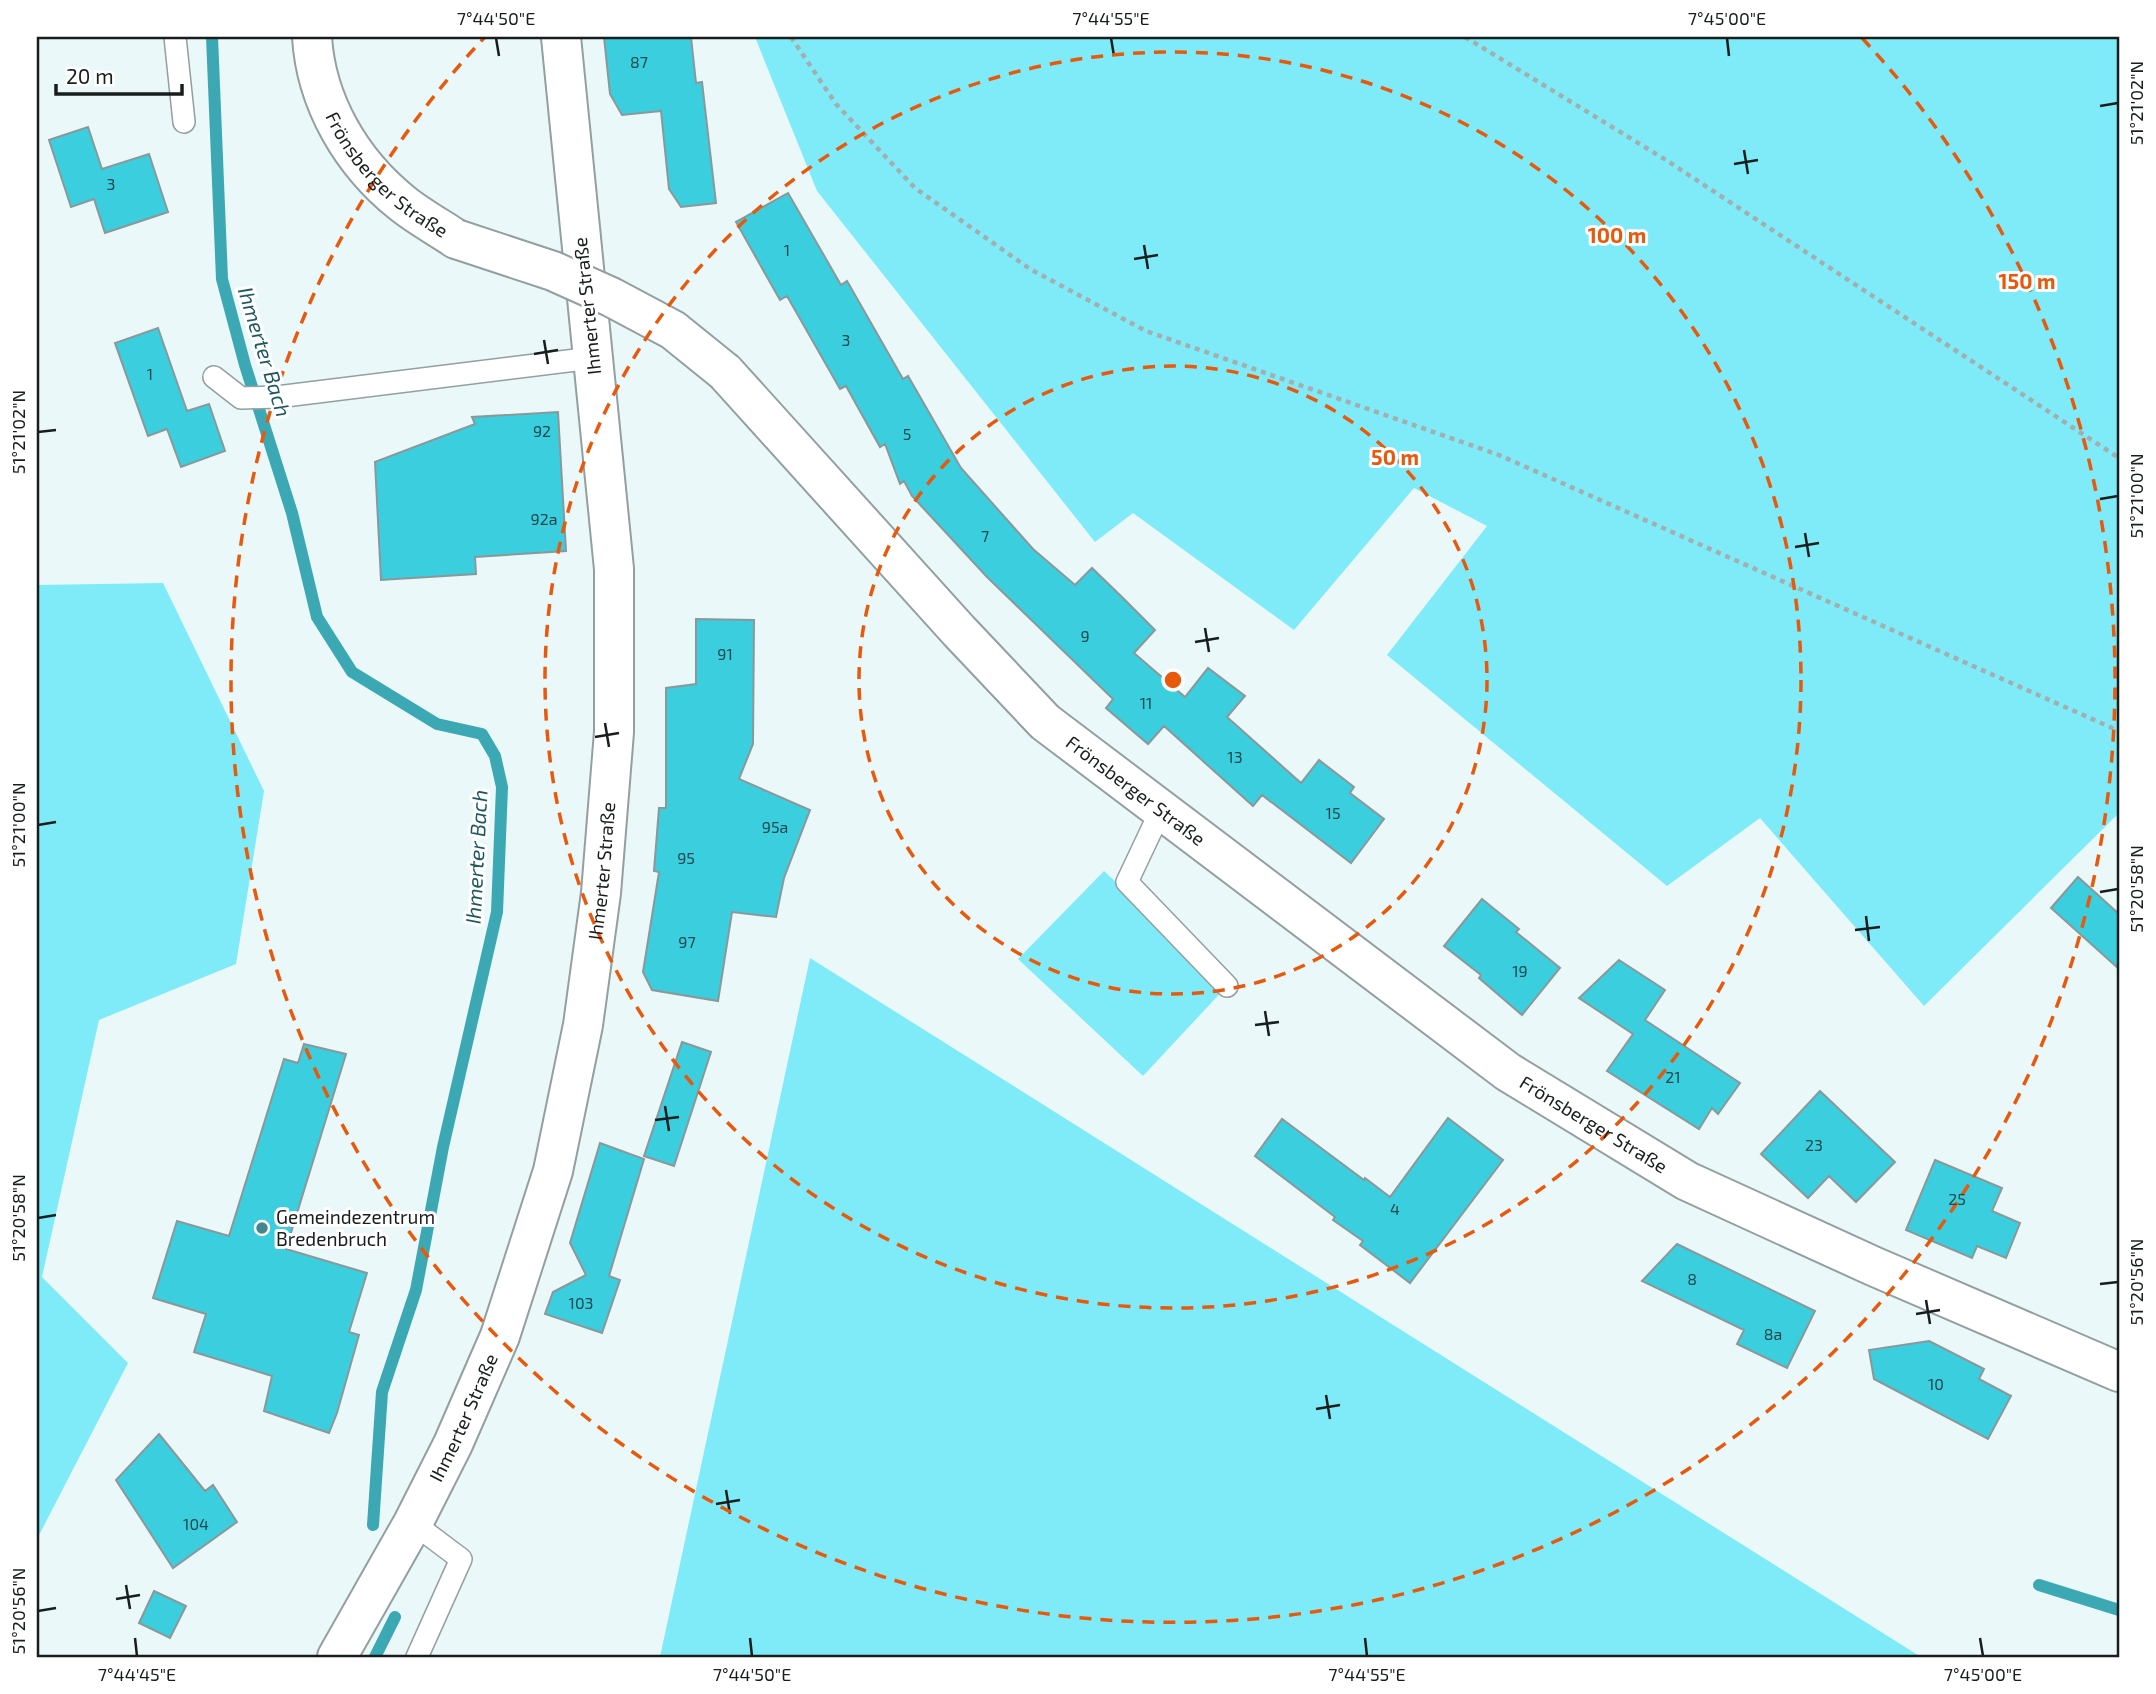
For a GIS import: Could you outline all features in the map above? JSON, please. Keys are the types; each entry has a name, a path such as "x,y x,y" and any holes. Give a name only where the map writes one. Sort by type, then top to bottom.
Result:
{"street":[{"name":"Frönsberger Straße","path":"312,37 313,55 323,95 338,128 364,167 402,203 456,239 552,271 611,297 673,330 725,372 1045,722 1508,1072 1687,1181 1873,1266 2119,1372"},
{"name":"Ihmerter Straße","path":"337,1657 413,1523 453,1444 508,1314 553,1171 583,1025 601,893 614,732 614,569 561,37"}],"lane":[{"path":"175,37 184,122"},
{"path":"214,377 241,398 277,397 592,358"},
{"path":"1161,810 1127,882 1227,986"},
{"path":"413,1523 461,1559 417,1657"}],"path":[{"path":"791,37 836,104 915,188 1030,269 1146,331 1499,455 2119,731"},
{"path":"1465,37 1666,160 2119,458"}],"shaded area":[{"path":"755,37 2119,37 2119,817 2117,815 1924,1006 1760,818 1667,886 1387,655 1487,526 1414,488 1294,630 1133,513 1095,542 817,191"},
{"path":"163,583 264,791 236,964 99,1020 42,1277 128,1363 37,1539 37,585"},
{"path":"1104,871 1227,986 1143,1076 1018,959"},
{"path":"810,958 1921,1657 660,1657"}],"building":[{"path":"604,37 691,37 696,83 702,82 716,203 681,207 669,189 661,111 622,115 610,94"},
{"path":"88,127 102,169 149,154 168,212 105,233 94,199 71,207 49,140"},
{"path":"788,193 841,285 847,281 903,379 908,376 961,468 1033,549 1075,585 1092,568 1124,599 1155,630 1134,653 1185,697 1208,668 1245,696 1227,717 1301,783 1319,760 1354,787 1350,793 1384,819 1351,863 1262,795 1253,806 1164,726 1148,744 1106,708 1113,699 987,577 912,496 904,481 900,484 885,444 880,447 846,386 840,389 787,296 780,300 736,222"},
{"path":"158,328 187,411 209,404 225,451 181,467 167,429 148,436 115,343"},
{"path":"558,412 566,551 475,557 476,574 381,580 375,462 475,424 472,417"},
{"path":"696,619 754,620 753,744 739,779 810,810 784,878 776,917 732,912 718,1001 652,990 643,972 659,872 654,871 659,808 666,808 666,688 696,684"},
{"path":"2078,877 2119,914 2119,969 2051,908"},
{"path":"1482,899 1519,929 1516,932 1560,968 1522,1015 1479,978 1481,975 1444,946"},
{"path":"1619,960 1665,990 1645,1020 1740,1083 1718,1114 1712,1108 1699,1129 1607,1071 1633,1034 1579,998"},
{"path":"682,1042 711,1052 674,1166 644,1156"},
{"name":"Gemeindezentrum Bredenbruch","path":"304,1044 346,1054 286,1249 367,1273 349,1332 359,1335 329,1433 264,1411 272,1376 194,1352 206,1314 153,1298 177,1221 229,1236 284,1059 298,1063"},
{"path":"1820,1091 1895,1162 1856,1202 1829,1176 1808,1198 1761,1154"},
{"path":"1448,1118 1503,1160 1410,1283 1360,1245 1363,1241 1333,1220 1335,1217 1255,1156 1282,1119 1390,1197"},
{"path":"600,1143 644,1159 609,1276 620,1280 602,1333 545,1314 553,1292 586,1275 570,1243"},
{"path":"1935,1160 2002,1188 1992,1211 2020,1223 2006,1258 1977,1246 1972,1258 1906,1230"},
{"path":"1677,1244 1815,1311 1787,1368 1737,1344 1744,1330 1642,1281"},
{"path":"1929,1341 1984,1369 1979,1379 2011,1396 1988,1439 1874,1379 1869,1350"},
{"path":"159,1434 205,1491 213,1485 237,1522 173,1568 116,1480"},
{"path":"154,1591 186,1606 170,1638 139,1623"}],"waterway":[{"name":"Ihmerter Bach","path":"212,37 222,279 245,365 292,513 317,617 352,672 437,724 482,734 495,756 502,787 497,912 443,1147 416,1290 382,1392 373,1525"},
{"path":"2039,1585 2119,1610"},
{"name":"Ihmerter Bach","path":"375,1657 395,1617"}],"place":[{"name":"Gemeindezentrum Bredenbruch","path":"262,1228"}]}
